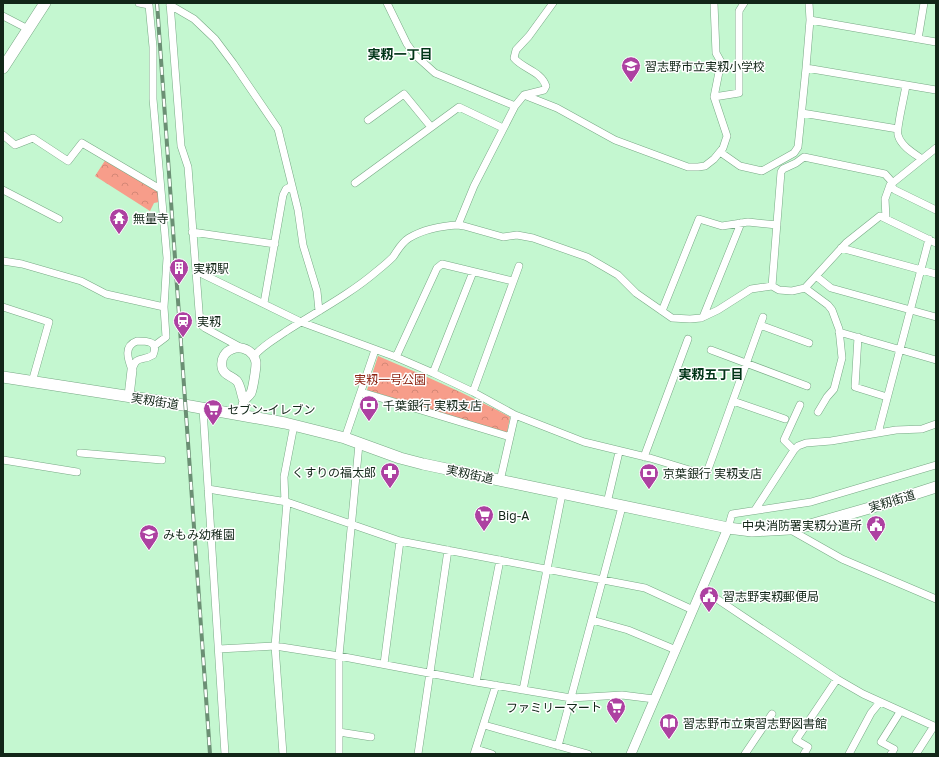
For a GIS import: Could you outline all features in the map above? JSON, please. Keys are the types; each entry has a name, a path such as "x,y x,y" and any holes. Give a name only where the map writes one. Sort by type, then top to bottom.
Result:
{"main road":[{"path":"5,62 45,3"},
{"name":"実籾街道","path":"3,377 129,396 294,425 345,438 359,444 423,464 728,528 752,531 789,529 810,525 936,487"}],"street":[{"path":"139,3 149,5 153,47 153,99 166,258 164,307 166,337 154,346"},
{"path":"387,3 406,44 415,55 435,73 514,106"},
{"path":"458,225 474,186 514,106 524,95 544,90 546,86 544,80 527,67 518,64 514,58 516,50 529,36 553,3"},
{"path":"524,95 557,108 615,140 688,167 705,166 720,152 726,136 714,97 721,62 716,53 714,3"},
{"path":"714,97 739,93 739,11 744,3"},
{"path":"720,152 740,166 762,171 794,153 798,147 810,20 809,3"},
{"path":"918,39 924,3"},
{"path":"170,4 194,19 215,39 278,129 292,186 303,245 317,291 319,311"},
{"path":"170,4 181,146 188,167 200,324 240,347 250,351 254,356 256,363 251,393 244,401 241,415"},
{"path":"3,16 28,29"},
{"path":"810,20 936,42"},
{"path":"806,68 936,90"},
{"path":"906,85 897,134 906,148 922,159"},
{"path":"368,120 404,94 431,127"},
{"path":"355,183 459,107 503,128"},
{"path":"802,112 898,130"},
{"path":"3,135 15,145 32,138 68,161 82,143 160,189"},
{"path":"886,218 885,199 891,184 936,148"},
{"path":"794,153 800,160"},
{"path":"772,286 782,172 783,168 796,163 804,157 885,174 895,190 936,210"},
{"path":"264,303 283,195 286,189 292,186"},
{"path":"3,190 59,219"},
{"path":"254,356 260,349 348,294 366,281 393,256 407,239 425,230 441,226 458,225 503,237 517,236 533,238 587,258 618,274 636,293 672,318 690,319 703,317 718,310 751,290 772,286 779,290 792,291 805,288 842,248 880,216 936,243"},
{"path":"662,312 699,219 722,226 748,222 777,225"},
{"path":"703,317 740,223"},
{"path":"192,232 274,244"},
{"path":"878,433 929,239"},
{"path":"842,248 936,274"},
{"path":"3,261 22,264 81,281 106,294 164,307"},
{"path":"396,357 437,268 442,264 513,281"},
{"path":"473,392 519,266"},
{"path":"196,271 301,322 396,357 433,373 473,392 515,415 584,442 706,475 763,317"},
{"path":"433,373 473,272"},
{"path":"816,276 832,288 936,317"},
{"path":"805,288 828,305 832,310 839,332 842,358 834,389 818,412"},
{"path":"3,306 49,322 32,382"},
{"path":"760,325 809,343"},
{"path":"839,332 936,360"},
{"path":"858,337 855,387 887,397"},
{"path":"644,457 688,339"},
{"path":"129,396 132,370 135,362 153,355 155,351 151,342 137,341 128,346 129,362 132,370"},
{"path":"240,347 234,347 228,350 222,360 221,366 226,374 239,385 244,401"},
{"path":"345,438 375,350"},
{"path":"711,350 807,386"},
{"path":"361,392 510,437"},
{"path":"733,401 785,419"},
{"path":"794,450 784,440 800,405"},
{"path":"203,409 225,754"},
{"path":"500,481 515,415"},
{"path":"755,510 794,450 802,444 831,442 896,430 922,429 936,424"},
{"path":"283,754 275,646 286,502 284,477 294,425"},
{"path":"339,754 339,656 359,444"},
{"path":"607,503 619,452"},
{"path":"80,453 162,460"},
{"path":"3,460 77,472"},
{"path":"632,754 654,699 728,528 732,514 811,502 936,465"},
{"path":"208,488 286,502 400,541 645,588 693,610"},
{"path":"523,690 562,494"},
{"path":"558,746 622,506"},
{"path":"789,529 842,559 936,599"},
{"path":"384,664 400,541"},
{"path":"418,754 448,550"},
{"path":"476,682 500,560"},
{"path":"702,589 837,679 863,694 935,727 916,754"},
{"path":"592,620 628,630 676,650"},
{"path":"218,649 275,646 339,656 571,698 622,695 654,699"},
{"path":"804,754 808,747 796,740 837,679"},
{"path":"492,754 475,752 496,685"},
{"path":"849,754 868,718 880,702"},
{"path":"891,754 894,749 881,742 900,712"},
{"path":"745,754 772,714"},
{"path":"484,725 588,754"},
{"path":"339,732 371,737"}],"green space":[{"path":"106,159 158,190 159,202 154,203 150,211 95,176"},
{"name":"実籾一号公園","path":"378,356 461,393 510,417 507,433 367,390"}],"railway":[{"path":"157,3 210,754"}],"place":[{"name":"習志野市立実籾小学校","path":"631,83"},
{"name":"無量寺","path":"119,235"},
{"name":"実籾駅","path":"179,285"},
{"name":"実籾","path":"183,338"},
{"name":"千葉銀行 実籾支店","path":"369,422"},
{"name":"セブン-イレブン","path":"213,426"},
{"name":"くすりの福太郎","path":"390,489"},
{"name":"京葉銀行 実籾支店","path":"649,490"},
{"name":"Big-A","path":"484,532"},
{"name":"中央消防署実籾分遣所","path":"876,542"},
{"name":"みもみ幼稚園","path":"149,551"},
{"name":"習志野実籾郵便局","path":"709,613"},
{"name":"ファミリーマート","path":"616,724"},
{"name":"習志野市立東習志野図書館","path":"669,740"}],"district":[{"name":"実籾一丁目","path":"400,54"},
{"name":"実籾五丁目","path":"711,374"}]}
